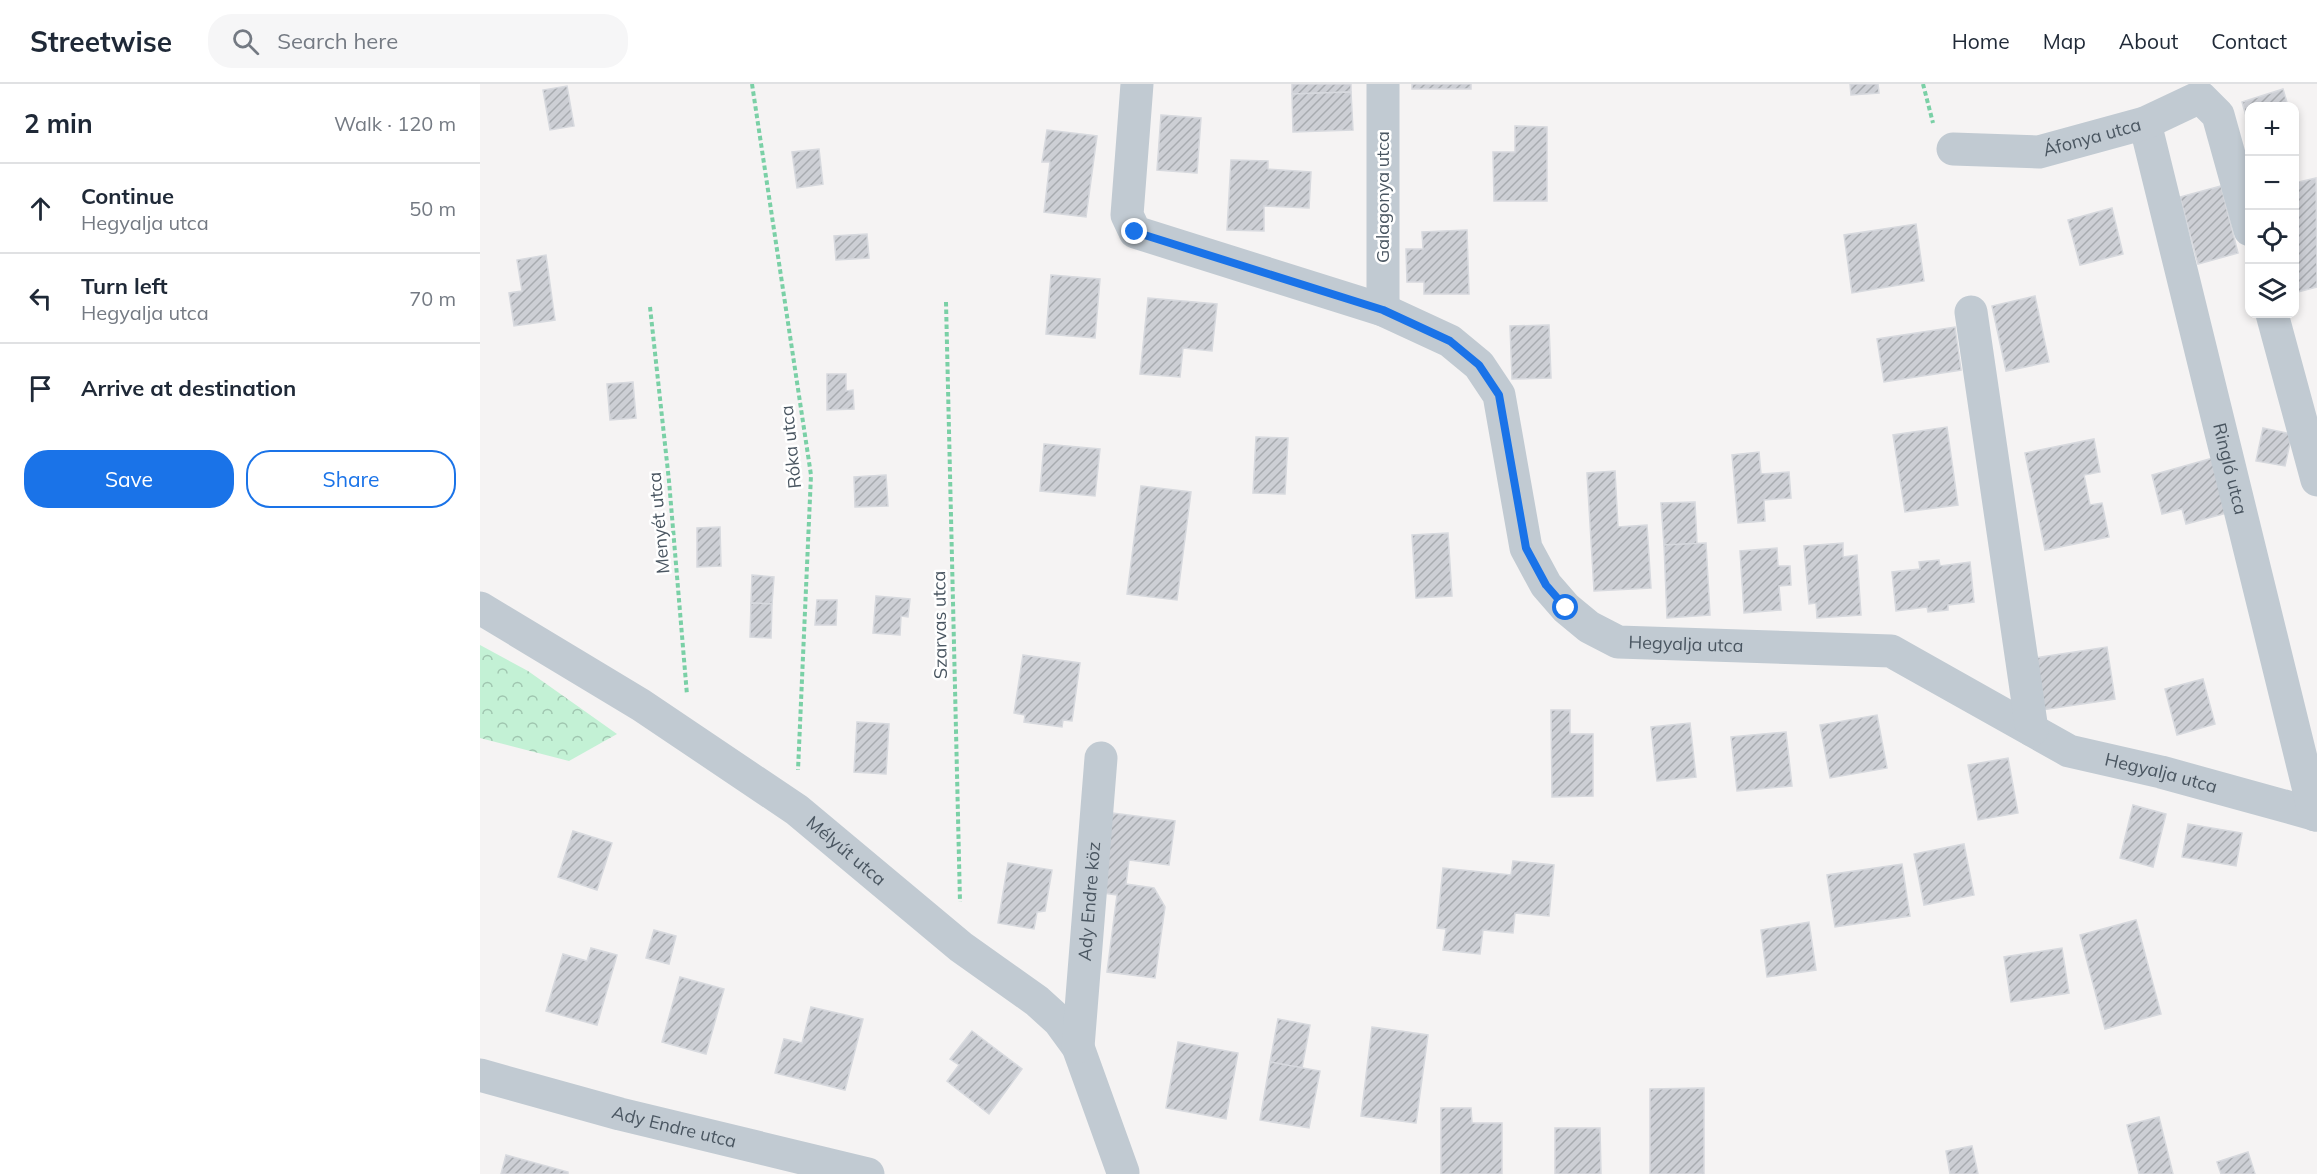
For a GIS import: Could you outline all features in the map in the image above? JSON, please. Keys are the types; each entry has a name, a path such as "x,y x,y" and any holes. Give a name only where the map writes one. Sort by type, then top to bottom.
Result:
{"street":[{"name":"Hegyalja utca","path":"1137,84 1127,215 1135,232 1383,310 1450,341 1479,365 1499,395 1526,548 1546,585 1566,608 1589,627 1618,642 1891,651 2069,751 2161,772 2316,815"},
{"name":"Galagonya utca","path":"1383,84 1383,310"},
{"name":"Áfonya utca","path":"1953,149 2038,152 2145,123 2200,97 2218,115 2245,212"},
{"name":"Ringló utca","path":"2145,123 2316,815"},
{"path":"1971,312 2032,730"},
{"path":"2273,318 2317,480"},
{"name":"Mélyút utca","path":"480,608 691,737 797,810 961,947 1037,1001 1059,1021 1078,1047 1118,1173"},
{"name":"Ady Endre köz","path":"1078,1047 1101,758"},
{"name":"Ady Endre utca","path":"480,1075 620,1114 868,1174"}],"path":[{"name":"Róka utca","path":"752,84 810,475 797,810"},
{"name":"Szarvas utca","path":"946,302 961,947"},
{"name":"Menyét utca","path":"650,308 669,481 691,737"}],"green space":[{"path":"480,645 528,671 617,734 569,761 480,738"}],"building":[{"path":"1292,84 1351,84 1351,92 1292,94"},
{"path":"1412,84 1471,84 1471,89 1412,89"},
{"path":"1850,84 1878,84 1879,93 1851,95"},
{"path":"567,86 574,126 550,130 543,90"},
{"path":"2283,89 2287,102 2245,102 2245,112 2242,102"},
{"path":"1351,92 1353,130 1293,132 1292,94"},
{"path":"1161,115 1201,118 1197,173 1157,170"},
{"path":"1515,126 1547,127 1547,201 1494,201 1493,152 1515,152"},
{"path":"1047,130 1097,136 1086,217 1044,212 1050,162 1042,162"},
{"path":"819,149 823,184 797,188 792,152"},
{"path":"1231,160 1268,161 1268,169 1311,172 1309,208 1264,206 1264,231 1227,230"},
{"path":"2316,178 2317,287 2299,292 2299,210 2299,182"},
{"path":"2221,186 2238,253 2198,264 2180,197"},
{"path":"2112,208 2123,254 2080,265 2068,220"},
{"path":"1916,224 1924,281 1852,293 1844,235"},
{"path":"1467,230 1469,294 1424,294 1424,282 1407,282 1406,249 1423,249 1422,232"},
{"path":"867,234 869,258 836,260 834,236"},
{"path":"546,255 555,320 514,326 509,293 522,291 517,260"},
{"path":"1051,275 1100,279 1095,338 1046,334"},
{"path":"2035,296 2049,362 2006,371 1992,306"},
{"path":"1148,298 1217,304 1212,351 1183,348 1180,377 1140,374"},
{"path":"1549,325 1551,378 1512,379 1510,326"},
{"path":"1955,327 1961,370 1884,382 1877,339"},
{"path":"827,374 846,374 846,391 853,390 854,409 827,410"},
{"path":"633,382 636,418 610,420 607,384"},
{"path":"1947,427 1958,505 1905,512 1893,435"},
{"path":"2263,428 2292,434 2285,466 2256,461"},
{"path":"1256,437 1288,438 1285,494 1253,493"},
{"path":"2094,439 2100,472 2084,475 2090,505 2102,503 2109,537 2045,550 2025,453"},
{"path":"1044,444 1100,449 1095,496 1040,491"},
{"path":"1759,452 1761,474 1789,472 1791,498 1764,500 1765,521 1738,523 1732,455"},
{"path":"2213,458 2227,513 2186,524 2182,509 2162,514 2152,475"},
{"path":"1615,471 1618,527 1647,525 1651,588 1594,591 1587,473"},
{"path":"886,475 888,506 855,507 854,477"},
{"path":"1141,486 1191,492 1177,600 1127,594"},
{"path":"1695,502 1697,544 1664,545 1661,503"},
{"path":"720,527 721,566 697,567 697,528"},
{"path":"1448,533 1452,596 1416,598 1412,535"},
{"path":"1706,543 1710,615 1667,618 1664,545"},
{"path":"1843,543 1843,557 1857,555 1861,615 1817,618 1816,603 1809,604 1804,546"},
{"path":"1777,548 1778,566 1790,566 1791,585 1779,586 1781,610 1744,613 1740,551"},
{"path":"1939,560 1940,566 1970,562 1974,602 1948,605 1948,610 1928,612 1927,607 1896,611 1892,572 1920,569 1919,562"},
{"path":"752,575 774,577 772,604 751,603"},
{"path":"876,596 910,599 908,617 901,616 900,635 873,633"},
{"path":"817,600 837,600 836,625 815,625"},
{"path":"751,603 772,604 771,638 750,637"},
{"path":"2107,647 2115,699 2042,710 2035,658"},
{"path":"1023,655 1080,663 1072,721 1063,720 1062,727 1024,722 1025,715 1014,713"},
{"path":"2203,679 2215,724 2177,735 2165,689"},
{"path":"1551,710 1570,710 1570,734 1593,734 1593,796 1552,797"},
{"path":"1877,715 1887,768 1830,778 1820,725"},
{"path":"857,722 889,724 886,774 854,772"},
{"path":"1690,723 1696,777 1657,781 1651,727"},
{"path":"1786,732 1792,786 1737,791 1731,737"},
{"path":"2008,758 2018,813 1978,820 1968,765"},
{"path":"2133,805 2166,814 2153,867 2120,858"},
{"path":"1112,813 1175,821 1169,865 1129,860 1126,884 1154,888 1165,907 1155,978 1107,972 1117,895 1103,893"},
{"path":"2188,824 2242,833 2236,866 2182,857"},
{"path":"573,831 612,843 597,890 558,877"},
{"path":"1964,844 1974,895 1924,905 1914,854"},
{"path":"1513,861 1554,865 1549,916 1515,913 1513,933 1483,930 1480,954 1443,950 1446,929 1437,928 1443,868 1511,875"},
{"path":"1008,863 1052,870 1045,911 1037,912 1034,929 998,923"},
{"path":"1902,864 1910,916 1835,927 1827,875"},
{"path":"2136,920 2161,1014 2105,1029 2080,935"},
{"path":"1809,922 1816,970 1767,977 1761,930"},
{"path":"654,930 676,936 669,964 646,958"},
{"path":"591,948 617,955 597,1025 546,1011 563,954 587,961"},
{"path":"2062,948 2069,993 2011,1002 2004,957"},
{"path":"680,977 724,989 706,1054 662,1042"},
{"path":"811,1007 863,1019 845,1090 775,1073 784,1039 802,1043"},
{"path":"1278,1019 1310,1025 1302,1068 1270,1062"},
{"path":"1372,1027 1428,1035 1416,1123 1361,1116"},
{"path":"972,1031 1022,1069 989,1114 947,1081 959,1065 950,1059"},
{"path":"1178,1042 1238,1053 1226,1119 1166,1108"},
{"path":"1270,1062 1320,1071 1309,1128 1260,1120"},
{"path":"1704,1088 1704,1174 1650,1174 1650,1089"},
{"path":"1441,1108 1471,1108 1472,1123 1502,1123 1502,1174 1441,1174"},
{"path":"2159,1117 2173,1174 2139,1174 2127,1125"},
{"path":"1555,1128 1600,1128 1601,1174 1555,1174"},
{"path":"1972,1146 1978,1174 1950,1174 1946,1151"},
{"path":"2248,1152 2255,1174 2221,1174 2217,1162"},
{"path":"506,1155 568,1172 568,1174 501,1174"}],"route":[{"path":"1135,232 1383,310 1450,341 1479,365 1499,395 1526,548 1546,585 1566,608"}]}
